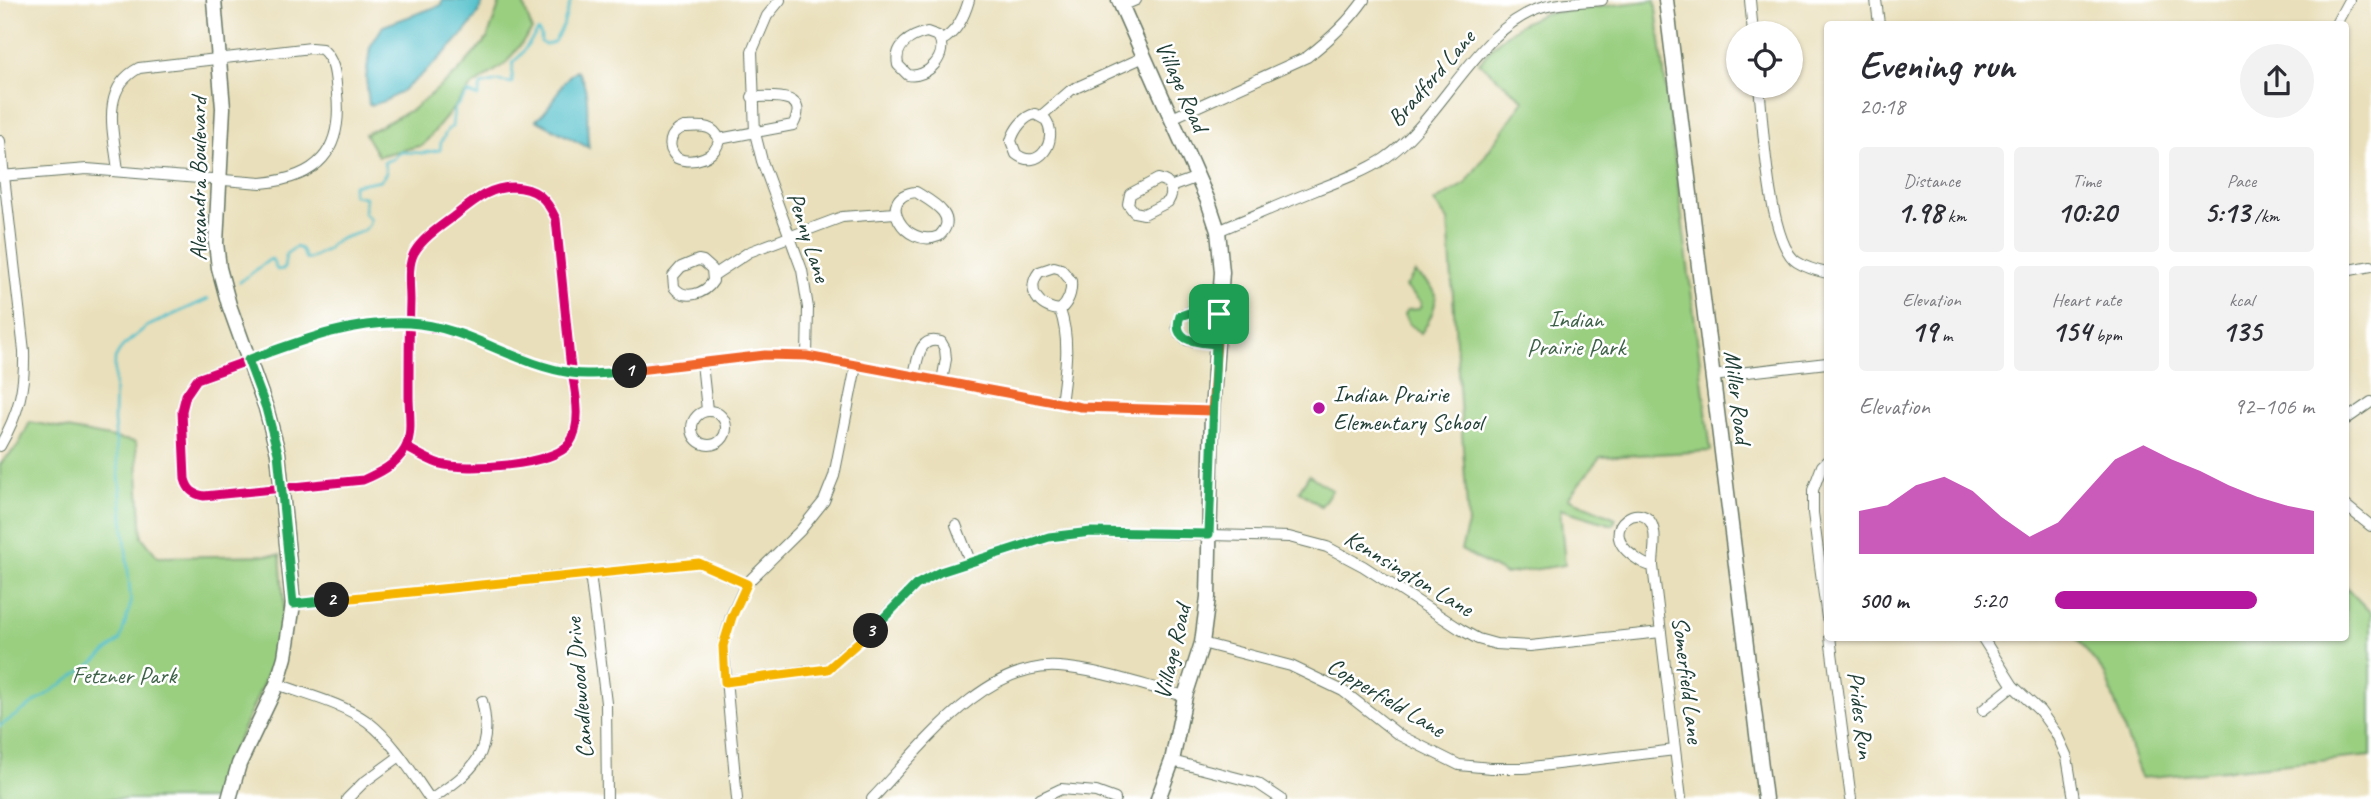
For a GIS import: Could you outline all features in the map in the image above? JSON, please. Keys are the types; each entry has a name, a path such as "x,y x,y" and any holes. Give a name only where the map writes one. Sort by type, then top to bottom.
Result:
{"street":[{"name":"Alexandra Boulevard","path":"214,0 223,108 216,243 219,268 275,442 293,604 285,657 277,684 239,764 229,799"},
{"name":"Penny Lane","path":"780,0 767,16 751,51 752,97 755,133 762,161 802,270 808,308 807,356"},
{"path":"941,41 950,36 963,17 969,0"},
{"path":"1121,3 1136,0"},
{"path":"1172,118 1307,57 1352,17 1364,0"},
{"name":"Bradford Lane","path":"1218,231 1383,159 1408,140 1490,41 1513,21 1543,7 1602,0"},
{"name":"Miller Road","path":"1666,0 1765,799"},
{"path":"1750,0 1753,21"},
{"path":"1876,0 1879,21"},
{"path":"2338,21 2349,0"},
{"name":"Village Road","path":"1121,3 1198,177 1218,231 1222,272 1212,411 1208,597 1202,643 1185,696 1172,761 1158,799"},
{"path":"921,33 933,33 941,41 941,53 922,75 908,75 898,65 898,50 902,44 921,33"},
{"path":"2,175 77,169 261,183 281,181 304,173 316,165 330,149 340,118 334,63 321,49 311,48 139,68 128,73 113,94 118,171"},
{"path":"1041,116 1049,125 1046,150 1036,160 1022,159 1012,148 1013,134 1030,115 1041,116 1071,90 1144,57"},
{"path":"719,139 793,125 797,117 794,102 788,98 752,97"},
{"path":"1760,98 1777,229 1795,261 1824,272"},
{"path":"684,127 707,127 716,133 719,139 719,145 712,154 691,161 677,158 670,147 673,134 684,127"},
{"path":"0,141 24,351 24,380 19,404 11,427 0,446"},
{"path":"1170,187 1198,177"},
{"path":"1158,179 1170,187 1171,197 1164,205 1144,214 1134,212 1130,208 1128,199 1134,190 1158,179"},
{"path":"406,447 439,463 467,469 546,459 569,443 577,423 572,373 556,219 540,193 526,187 503,187 486,192 429,236 414,254 410,272 410,323 410,423 406,447 397,459 382,472 363,480 204,496 194,494 185,479 181,411 186,395 197,379 353,326 410,323 462,334 535,363 572,373 593,374 765,355 807,356 1081,407 1212,411"},
{"path":"916,192 941,207 947,219 946,226 939,236 922,240 916,238 902,224 895,213 895,206 903,195 916,192"},
{"path":"713,275 749,252 842,217 895,213"},
{"path":"2349,270 2371,266"},
{"path":"1046,268 1061,269 1071,281 1070,296 1066,305 1059,310 1050,309 1033,293 1035,278 1046,268"},
{"path":"1059,310 1065,326 1068,354 1061,404"},
{"path":"1216,344 1187,340 1180,334 1178,320 1180,316 1192,312 1219,314"},
{"path":"914,375 921,348 926,342 934,340 941,342 945,349 942,382"},
{"path":"702,363 707,410"},
{"path":"1712,376 1824,363"},
{"path":"737,799 723,646 747,584 800,531 824,501 834,476 856,366"},
{"path":"2349,417 2371,402"},
{"path":"1824,464 1813,490 1813,513 1824,596"},
{"path":"2349,509 2371,526"},
{"name":"Somerfield Lane","path":"1653,566 1644,565 1625,550 1619,532 1620,524 1631,515 1648,519 1654,531 1653,566 1681,799"},
{"path":"956,526 970,561"},
{"name":"Kennsington Lane","path":"725,682 828,669 916,585 940,572 1049,537 1091,532 1289,537 1327,547 1363,566 1460,629 1478,639 1496,643 1530,646 1661,632"},
{"path":"293,604 699,563 747,584"},
{"name":"Candlewood Drive","path":"590,573 606,703 607,799"},
{"name":"Prides Run","path":"1831,641 1851,799"},
{"path":"1984,641 2012,686 2039,711 2056,733 2067,757 2074,799"},
{"name":"Copperfield Lane","path":"1202,643 1291,666 1343,691 1399,736 1459,765 1524,768 1675,750"},
{"path":"872,799 916,752 980,692 1026,670 1056,667 1080,670 1185,696"},
{"path":"277,684 326,701 356,715 377,730 431,799 463,778 483,751 486,726 482,701"},
{"path":"1983,710 2012,686"},
{"path":"347,799 363,783 400,756"},
{"path":"1172,761 1257,783 1281,799"},
{"path":"1040,799 1061,789 1096,792 1115,799"}],"green space":[{"path":"501,0 522,0 532,30 505,64 471,87 423,145 378,156 365,134 413,109 456,74 487,39"},
{"name":"Indian Prairie Park","path":"1655,0 1711,451 1600,457 1568,498 1616,518 1613,525 1560,509 1565,565 1505,574 1461,550 1468,524 1448,220 1434,202 1466,183 1524,100 1479,63 1497,42 1519,25 1542,14"},
{"path":"1415,273 1435,294 1433,312 1421,333 1409,324 1404,315 1407,310 1419,309 1421,306 1421,302 1405,287"},
{"name":"Fetzner Park","path":"30,422 136,442 142,537 158,557 280,555 284,603 277,653 231,756 222,799 21,799 0,795 0,464 18,446"},
{"path":"1309,475 1332,490 1321,506 1299,491"},
{"path":"2349,590 2371,613 2371,756 2141,778 2105,674 2078,641 2349,641"}],"water":[{"path":"442,0 483,0 472,22 434,64 396,95 369,105 366,78 370,47 383,26 441,5"},
{"path":"576,70 582,78 587,97 589,148 536,120"}],"waterway":[{"path":"240,282 272,259 277,270 284,269 286,254 296,247 309,259 338,240 364,230 370,219 364,213 365,197 353,195 353,185 381,180 386,173 384,162 393,159 399,152 423,153 440,150 441,142 452,127 454,109 468,93 478,97 481,85 498,81 512,83 513,62 538,31 541,42 545,45 554,42 563,26 571,0"},
{"path":"0,726 93,663 120,640 131,603 114,422 115,359 122,347 146,327 208,299"}],"cycle path":[{"path":"406,447 440,464 488,467 545,457 560,451 569,444 574,435 577,403 575,391 573,380 571,370 556,219 548,205 535,192 513,187 497,189 477,199 428,237 414,253 409,276 410,301 410,313 409,324 410,430 405,449 397,460 363,480 204,496 189,489 185,479 182,411 186,395 197,379 353,326 410,323 462,334 535,363 572,373 593,374 765,355 807,356 1081,407 1212,412"}],"place":[{"name":"Indian Prairie Elementary School","path":"1319,408"}],"route":[{"path":"1219,314 1186,313 1180,316 1177,327 1187,340 1216,344 1209,534 1091,532 1049,537 970,561 940,572 916,585 828,669 725,682 723,646 747,584 699,563 293,604 278,453 266,408 248,360 353,326 410,323 462,334 535,363 572,373 593,374 765,355 807,356 1081,407 1212,411 1216,344 1219,314"}]}
